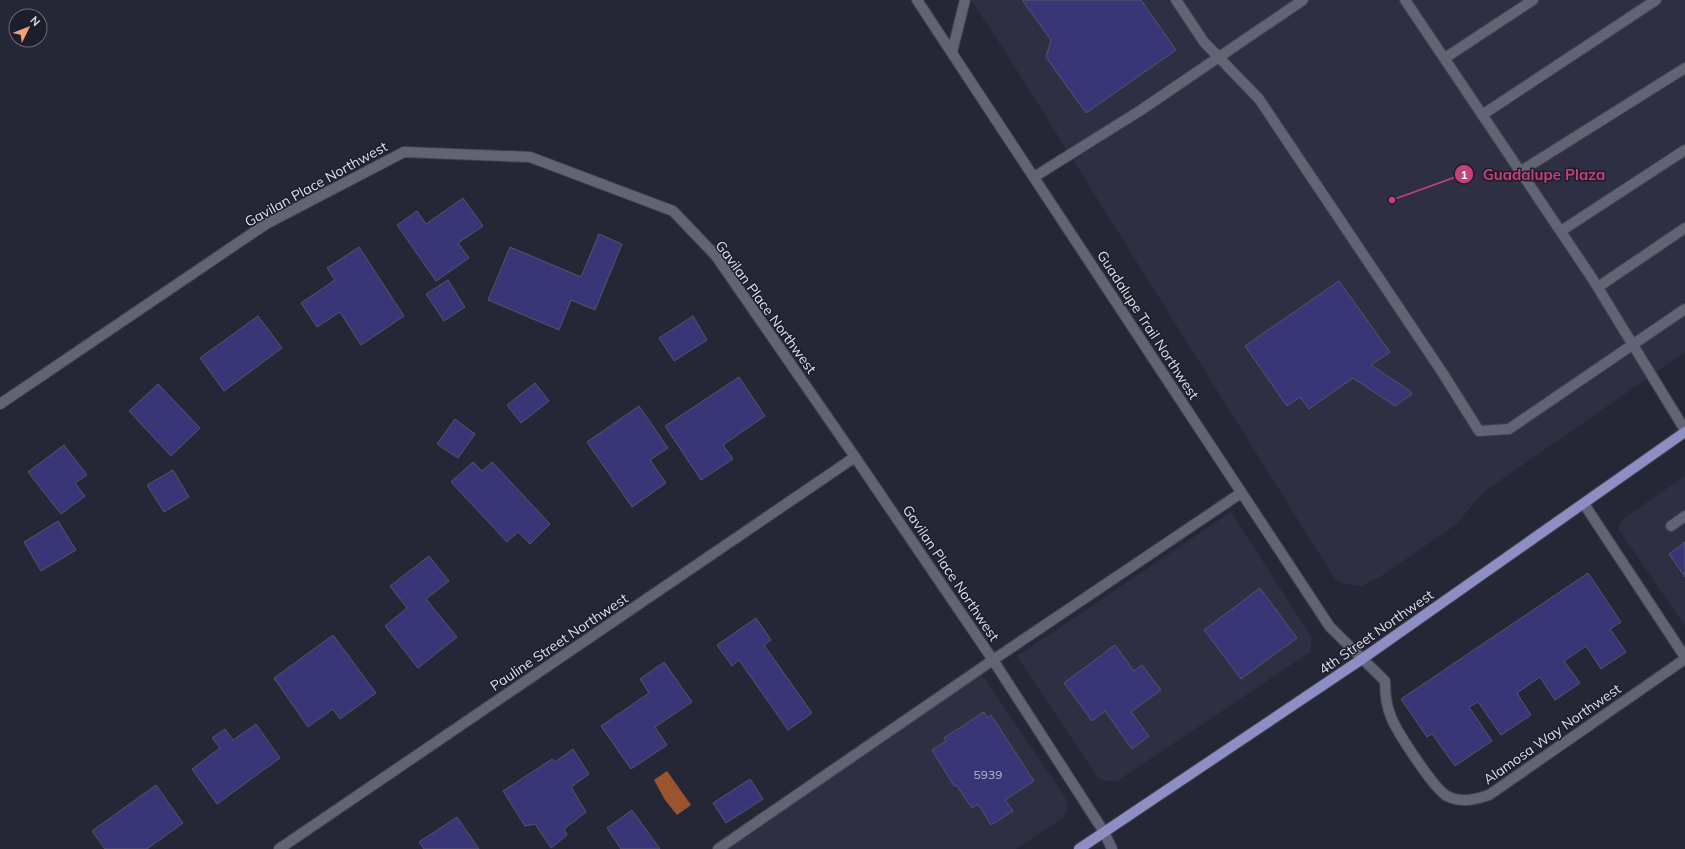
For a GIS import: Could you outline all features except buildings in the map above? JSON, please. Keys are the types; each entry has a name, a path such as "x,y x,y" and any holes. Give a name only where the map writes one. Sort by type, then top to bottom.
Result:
{"main road":[{"name":"4th Street Northwest","path":"1080,849 1362,659 1584,504 1685,431"}],"street":[{"name":"Guadalupe Trail Northwest","path":"917,0 1330,627 1362,659"},
{"path":"952,52 965,0"},
{"path":"1176,0 1204,42 1259,99 1442,372 1479,431 1509,429 1685,309"},
{"path":"1034,177 1141,110 1303,0"},
{"path":"1406,0 1598,287 1685,431"},
{"path":"1445,58 1533,0"},
{"path":"1482,114 1656,0"},
{"path":"1521,171 1685,68"},
{"path":"1560,231 1685,150"},
{"name":"Gavilan Place Northwest","path":"0,404 266,224 404,152 530,157 673,211 716,256 856,457 993,660 1104,832 1112,849"},
{"path":"1598,287 1685,228"},
{"name":"Pauline Street Northwest","path":"279,849 856,457"},
{"path":"718,849 993,660 1241,493"},
{"path":"1584,504 1685,658"},
{"path":"1671,526 1685,516"},
{"name":"Alamosa Way Northwest","path":"1362,659 1385,681 1385,694 1391,716 1397,729 1437,788 1446,796 1461,801 1476,800 1488,795 1685,658"}],"shaded area":[{"path":"971,0 1685,0 1685,352 1488,489 1476,500 1457,524 1381,576 1362,586 1345,584 1335,579 1003,48"},
{"path":"1685,476 1685,626 1618,528 1623,519"},
{"path":"1231,512 1312,638 1310,652 1117,781 1099,779 1017,656"},
{"path":"981,673 1067,800 1067,811 1064,817 1016,849 725,849"},
{"path":"667,771 691,805 677,815 665,800 654,780"}],"place":[{"name":"Guadalupe Plaza","path":"1392,200"}]}
